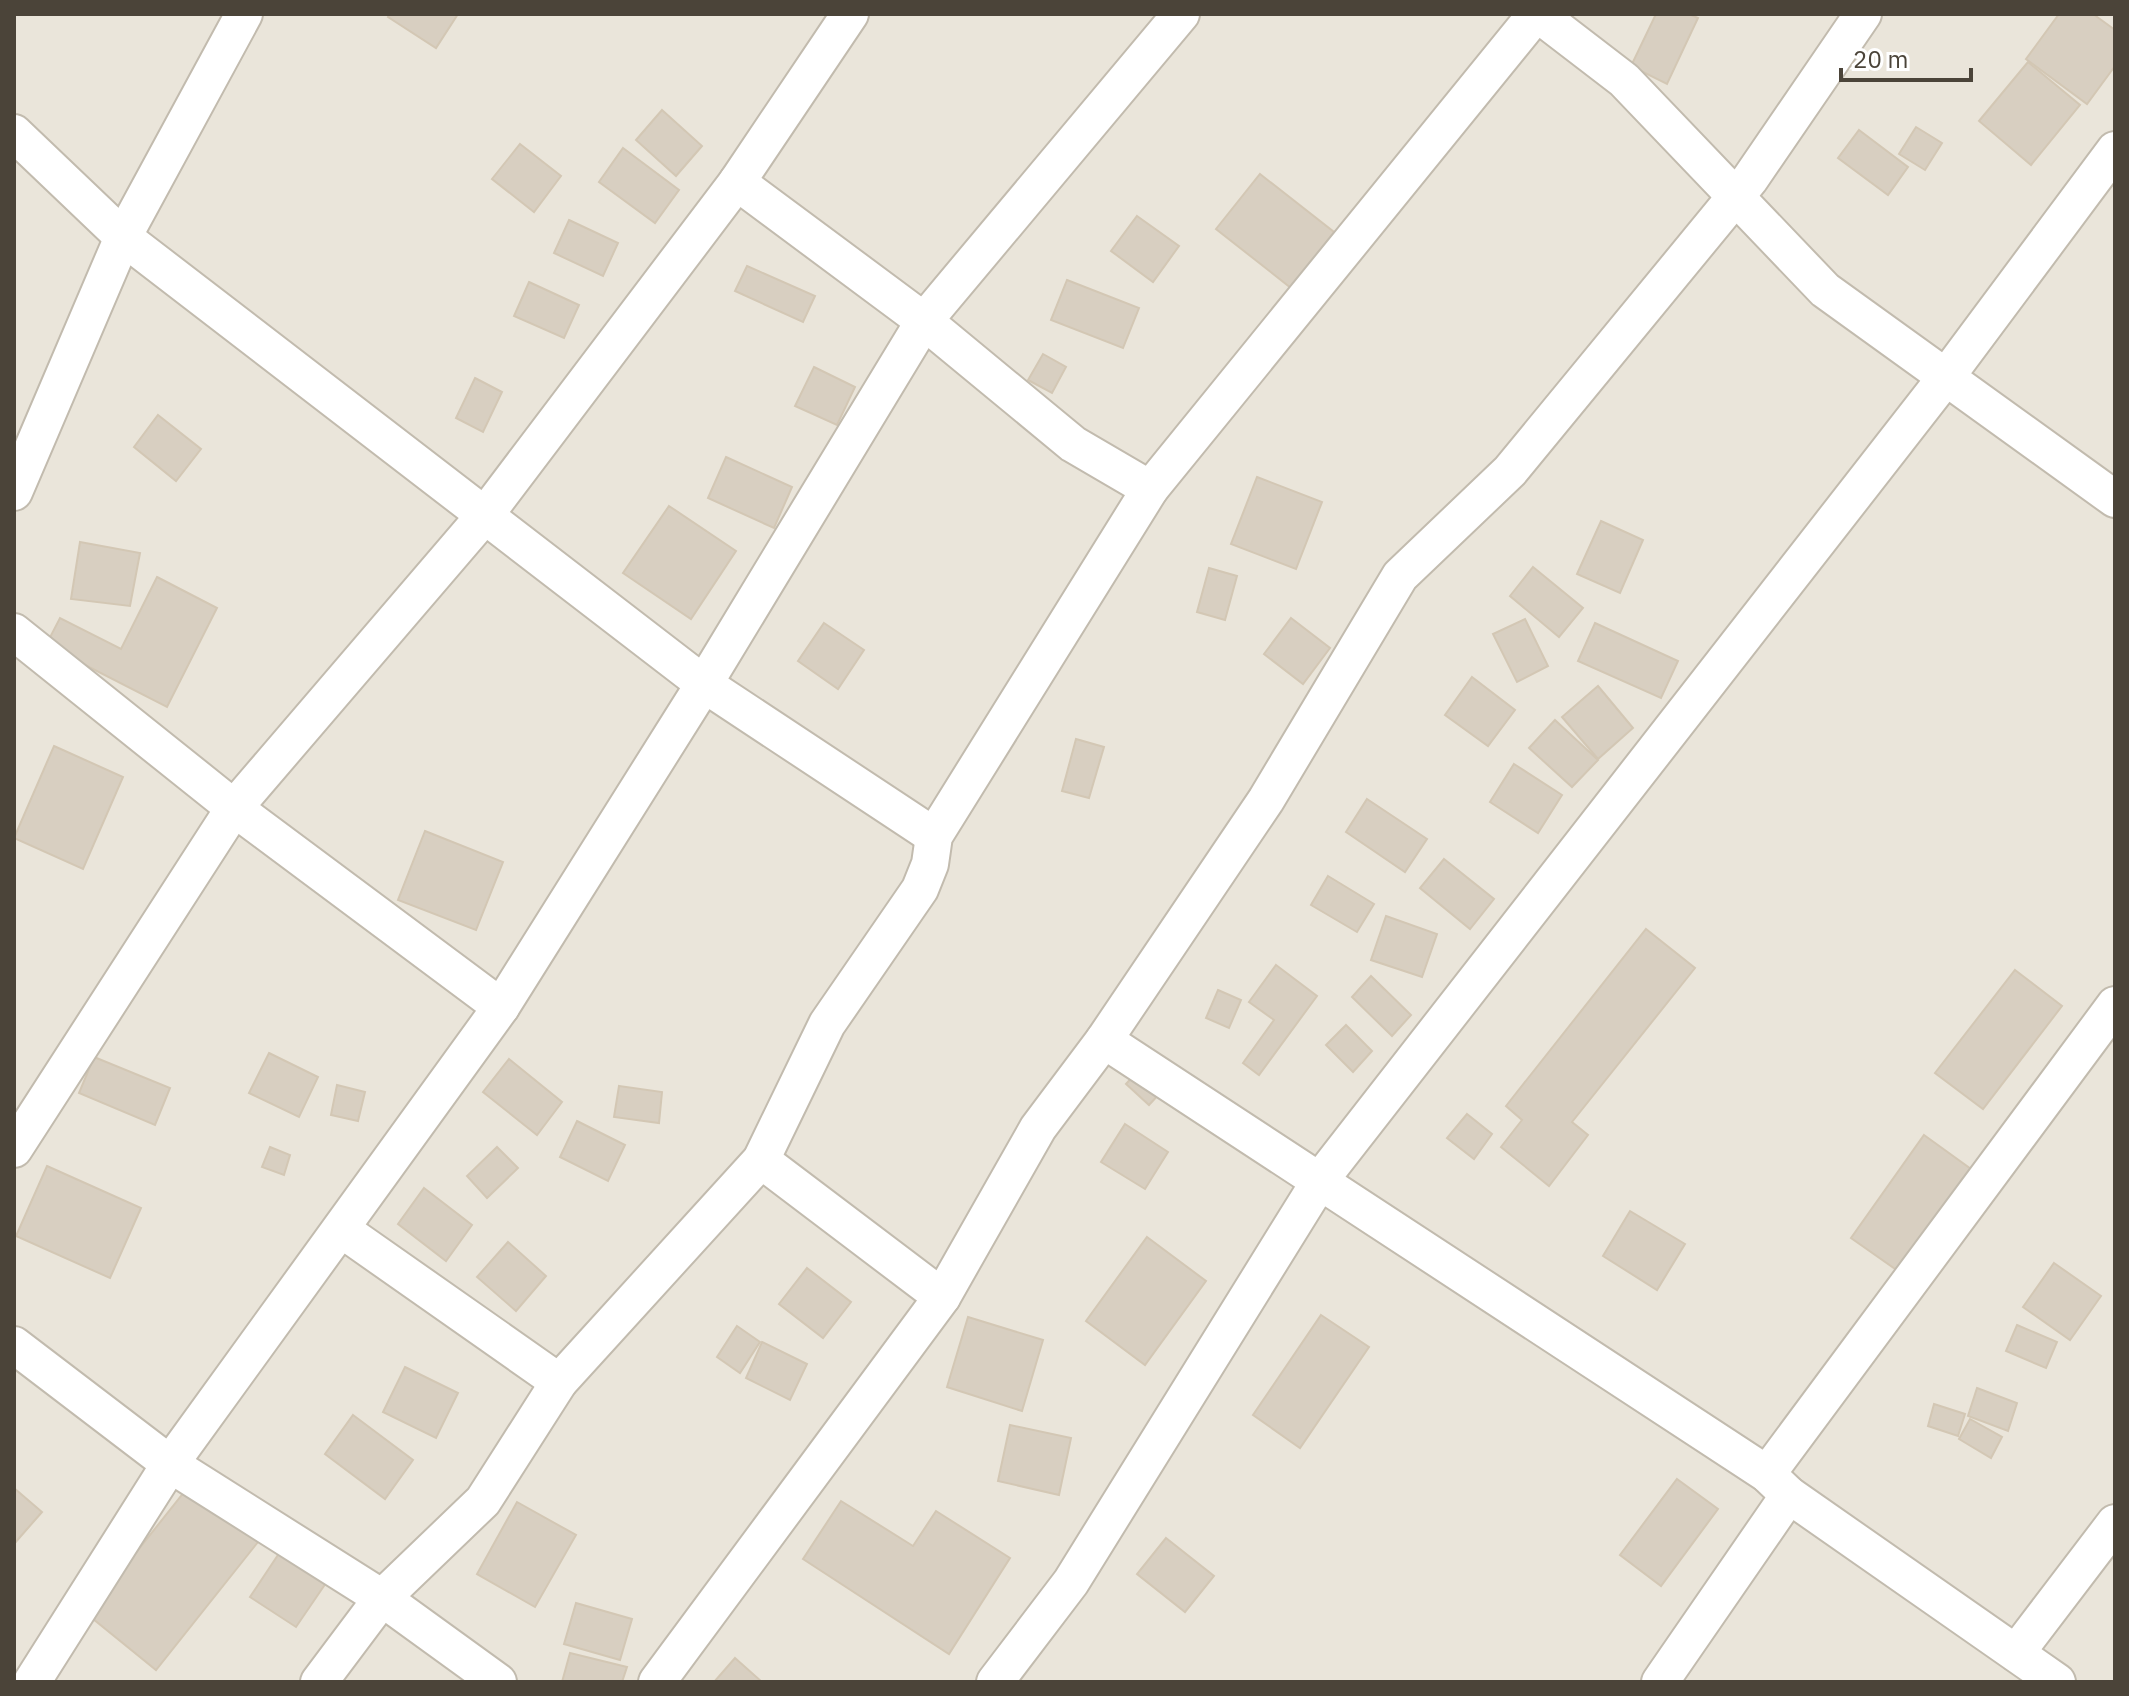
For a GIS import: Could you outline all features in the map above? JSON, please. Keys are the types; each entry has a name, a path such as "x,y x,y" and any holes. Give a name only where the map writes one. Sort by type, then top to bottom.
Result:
{"street":[{"path":"14,492 123,237 244,14"},
{"path":"14,1149 234,808 485,515 737,182 850,14"},
{"path":"32,1682 170,1464 501,1007 704,684 924,321 1181,14"},
{"path":"319,1682 382,1598 483,1501 559,1382 761,1160 827,1024 920,889 930,864 934,836 1150,489 1537,14 1624,80 1825,290 2115,499"},
{"path":"657,1682 942,1297 1038,1128 1104,1040 1266,800 1400,576 1510,471 1735,197 1863,14"},
{"path":"14,133 123,237 704,684 934,836"},
{"path":"995,1682 1071,1582 1321,1179 1946,377 2115,150"},
{"path":"737,182 924,321 1073,444 1150,489"},
{"path":"14,632 234,808 501,1007"},
{"path":"1660,1682 1778,1484 2115,1005"},
{"path":"1104,1040 1321,1179 1778,1484 2057,1682"},
{"path":"761,1160 942,1297"},
{"path":"341,1229 559,1382"},
{"path":"14,1345 170,1464 382,1598 498,1682"},
{"path":"2016,1653 2115,1523"}],"shaded area":[{"path":"14,14 2115,14 2115,1682 14,1682"}],"building":[{"path":"390,14 458,14 436,48 388,17"},
{"path":"1656,14 1689,14 1698,18 1667,84 1631,66"},
{"path":"2059,14 2093,14 2115,30 2115,66 2087,104 2026,59"},
{"path":"2028,62 2080,105 2031,165 1979,121"},
{"path":"662,110 702,146 676,176 636,140"},
{"path":"1916,127 1942,143 1925,170 1899,154"},
{"path":"1859,130 1908,167 1888,195 1838,158"},
{"path":"520,144 561,176 534,212 492,179"},
{"path":"623,148 679,190 655,223 599,182"},
{"path":"1260,174 1334,232 1291,288 1216,229"},
{"path":"1137,216 1179,246 1153,282 1111,251"},
{"path":"569,220 618,243 603,276 554,253"},
{"path":"747,266 815,296 803,322 735,291"},
{"path":"1067,280 1139,308 1123,348 1051,320"},
{"path":"529,282 579,305 564,338 514,316"},
{"path":"1043,354 1066,367 1052,393 1028,380"},
{"path":"814,367 855,387 837,425 795,406"},
{"path":"475,378 502,392 483,432 456,418"},
{"path":"158,415 201,449 176,481 134,447"},
{"path":"726,457 792,487 774,528 708,498"},
{"path":"1257,477 1322,502 1296,569 1231,544"},
{"path":"669,506 736,551 691,619 623,573"},
{"path":"1601,521 1643,540 1620,593 1577,574"},
{"path":"80,542 140,553 130,606 71,599"},
{"path":"1533,567 1583,608 1559,637 1510,596"},
{"path":"1209,568 1237,576 1225,620 1197,612"},
{"path":"157,577 217,608 167,707 46,645 60,618 121,649"},
{"path":"1291,618 1330,648 1303,684 1264,654"},
{"path":"1525,619 1548,666 1517,682 1493,634"},
{"path":"824,623 864,650 838,689 798,661"},
{"path":"1595,623 1678,661 1661,698 1578,661"},
{"path":"1472,677 1515,710 1488,746 1445,715"},
{"path":"1598,686 1633,728 1598,759 1562,717"},
{"path":"1555,720 1598,760 1572,787 1529,748"},
{"path":"1076,739 1104,747 1089,798 1062,791"},
{"path":"54,746 123,777 83,869 14,838"},
{"path":"1514,764 1562,795 1538,833 1490,802"},
{"path":"1367,799 1427,839 1405,872 1346,832"},
{"path":"425,831 503,862 476,930 398,900"},
{"path":"1444,859 1494,899 1470,929 1420,888"},
{"path":"1328,876 1374,904 1357,932 1311,905"},
{"path":"1386,916 1437,934 1422,977 1371,960"},
{"path":"1646,929 1695,968 1572,1122 1588,1135 1549,1186 1501,1147 1522,1120 1506,1106"},
{"path":"1276,965 1317,996 1259,1075 1243,1063 1274,1020 1249,1002"},
{"path":"2015,970 2062,1006 1983,1109 1935,1073"},
{"path":"1371,976 1411,1015 1392,1036 1352,997"},
{"path":"1218,990 1241,1000 1229,1028 1206,1018"},
{"path":"1346,1025 1372,1051 1353,1072 1326,1045"},
{"path":"269,1053 318,1077 299,1117 249,1093"},
{"path":"94,1057 170,1088 155,1125 79,1093"},
{"path":"509,1059 562,1102 537,1135 483,1092"},
{"path":"1148,1060 1171,1081 1149,1105 1126,1084"},
{"path":"337,1085 365,1092 358,1121 331,1115"},
{"path":"619,1086 662,1092 659,1123 614,1117"},
{"path":"1467,1114 1492,1134 1474,1159 1447,1138"},
{"path":"577,1121 625,1145 608,1181 560,1157"},
{"path":"1125,1124 1168,1152 1145,1189 1101,1162"},
{"path":"1924,1135 1971,1169 1898,1271 1851,1238"},
{"path":"270,1147 290,1155 284,1175 262,1167"},
{"path":"497,1147 518,1168 487,1198 467,1176"},
{"path":"47,1166 141,1208 110,1278 16,1236"},
{"path":"424,1188 472,1225 446,1261 398,1224"},
{"path":"1630,1211 1685,1244 1657,1290 1603,1256"},
{"path":"1147,1237 1206,1281 1145,1365 1086,1321"},
{"path":"508,1242 546,1276 516,1311 477,1277"},
{"path":"2054,1263 2101,1296 2070,1340 2023,1307"},
{"path":"807,1268 851,1302 823,1338 779,1304"},
{"path":"1321,1315 1369,1347 1300,1448 1253,1415"},
{"path":"968,1317 1043,1340 1022,1411 947,1387"},
{"path":"2017,1325 2057,1342 2046,1368 2006,1351"},
{"path":"737,1326 760,1342 740,1373 717,1357"},
{"path":"762,1342 807,1364 790,1400 746,1378"},
{"path":"405,1367 458,1393 436,1438 383,1412"},
{"path":"1977,1388 2017,1403 2008,1431 1968,1416"},
{"path":"1934,1404 1965,1414 1958,1436 1928,1426"},
{"path":"353,1415 413,1460 385,1499 325,1454"},
{"path":"1970,1419 2002,1437 1991,1458 1959,1439"},
{"path":"1010,1425 1071,1438 1059,1495 998,1481"},
{"path":"1677,1479 1718,1509 1661,1586 1620,1555"},
{"path":"189,1486 258,1542 156,1670 87,1614"},
{"path":"14,1488 42,1512 14,1544"},
{"path":"841,1501 913,1546 936,1511 1010,1558 949,1654 803,1559"},
{"path":"517,1502 576,1535 535,1607 477,1574"},
{"path":"1166,1538 1214,1576 1185,1612 1137,1574"},
{"path":"282,1549 328,1580 296,1627 250,1597"},
{"path":"576,1603 632,1619 620,1660 564,1644"},
{"path":"570,1653 627,1667 622,1682 562,1682"},
{"path":"735,1658 762,1682 714,1682"}]}
